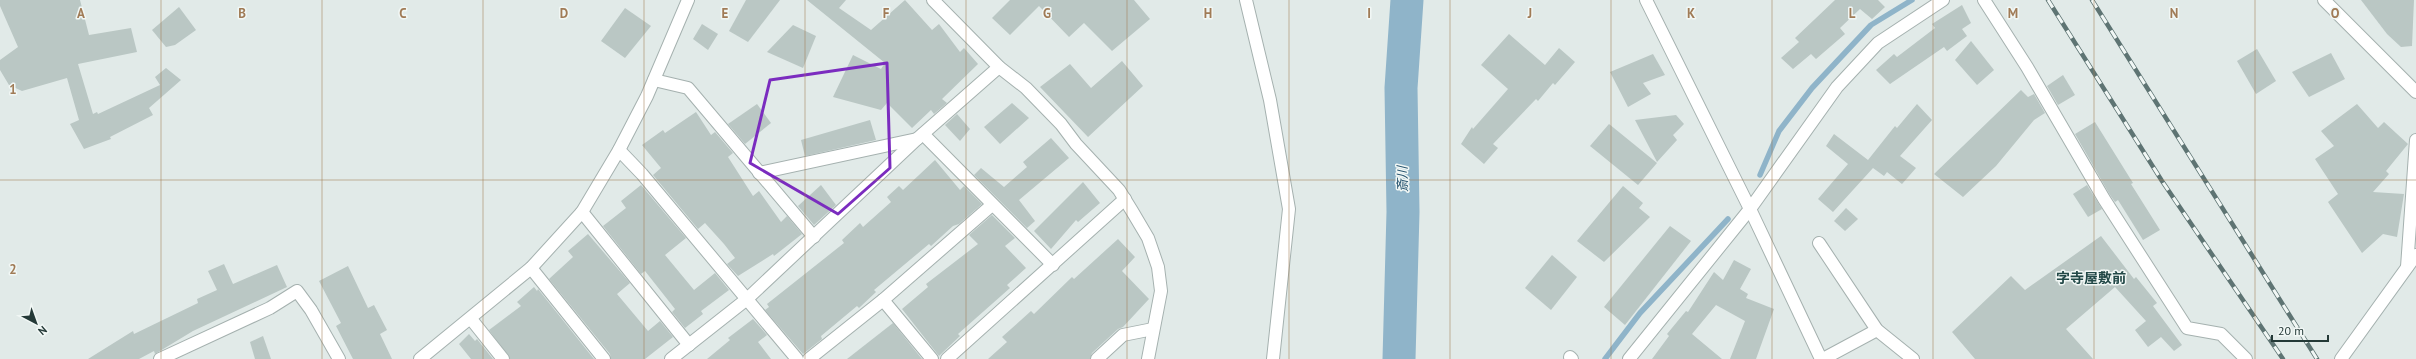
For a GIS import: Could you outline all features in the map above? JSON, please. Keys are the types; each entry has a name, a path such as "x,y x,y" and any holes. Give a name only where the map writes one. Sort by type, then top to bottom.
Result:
{"street":[{"path":"420,359 471,319 531,268 582,212 619,150 654,80 688,0"},
{"path":"933,0 999,67 1026,88 1061,124 1125,200 1148,238 1158,267 1161,291 1148,359"},
{"path":"1246,0 1270,100 1289,209 1273,359"},
{"path":"1646,0 1750,209 1822,359 1877,330"},
{"path":"1629,359 1750,209 1837,87 1878,43 1943,0"},
{"path":"1984,0 2027,67 2104,199 2187,328 2221,334 2246,359"},
{"path":"2324,0 2416,92"},
{"path":"671,359 747,299 920,137 999,67"},
{"path":"654,80 688,88 814,237"},
{"path":"759,173 920,137"},
{"path":"920,137 1053,265"},
{"path":"2407,267 2416,140"},
{"path":"619,150 642,174 797,359"},
{"path":"947,359 1125,200"},
{"path":"809,359 883,300 992,205"},
{"path":"582,212 689,345"},
{"path":"1819,243 1877,330 1913,359"},
{"path":"2341,359 2416,254"},
{"path":"531,268 604,359"},
{"path":"160,359 270,308 297,291 311,310 339,359"},
{"path":"883,300 932,359"},
{"path":"471,319 502,359"},
{"path":"1097,359 1123,335 1153,329"}],"highlighted area":[{"path":"887,63 890,168 838,214 750,163 770,80"}],"building":[{"path":"0,0 80,0 89,35 131,28 137,52 78,64 93,114 97,112 98,114 160,85 155,77 166,68 181,80 149,108 153,115 110,137 111,139 84,149 70,124 79,120 67,78 22,91 9,85 0,70 0,60 18,47 0,6"},
{"path":"746,0 780,0 748,42 729,31"},
{"path":"807,0 846,0 839,8 871,30 905,0 932,30 939,24 960,52 964,48 978,64 942,99 947,103 934,114 931,110 912,128 887,103 881,110 833,97 853,55 881,69 885,63"},
{"path":"1010,0 1134,0 1150,19 1112,51 1084,23 1069,37 1039,6 1010,35 992,18"},
{"path":"1835,0 1878,0 1885,7 1872,19 1860,9 1840,28 1845,34 1816,59 1811,54 1793,69 1781,58 1799,42 1795,38"},
{"path":"2361,0 2414,0 2412,46 2401,47 2387,34"},
{"path":"1962,5 1971,23 1962,29 1967,36 1947,51 1944,47 1890,84 1876,70 1894,54 1897,57 1935,28 1932,24"},
{"path":"179,7 196,30 175,45 166,47 152,30"},
{"path":"625,8 651,26 625,58 601,41"},
{"path":"702,24 718,34 708,50 693,39"},
{"path":"793,25 816,36 803,68 767,52"},
{"path":"1509,34 1545,65 1559,48 1575,62 1555,85 1553,83 1538,101 1536,99 1493,144 1498,148 1484,164 1461,144 1472,127 1473,129 1508,89 1481,65"},
{"path":"1971,41 1994,70 1977,85 1955,60"},
{"path":"2257,49 2276,81 2256,94 2237,61"},
{"path":"2331,53 2345,79 2309,97 2292,72"},
{"path":"1653,54 1665,75 1643,83 1651,94 1628,107 1610,72"},
{"path":"1122,61 1143,86 1088,137 1040,87 1070,64 1091,88"},
{"path":"2063,75 2075,95 2058,105 2047,86"},
{"path":"2021,90 2028,97 2034,94 2045,113 2034,120 1996,166 1963,197 1934,174"},
{"path":"1012,103 1029,118 1000,144 984,127"},
{"path":"757,104 771,123 745,144 728,124"},
{"path":"1917,104 1932,120 1900,156 1916,168 1902,184 1887,172 1884,176 1873,168 1833,212 1818,199 1848,164 1826,146 1834,134 1868,160 1895,126 1897,128"},
{"path":"2357,104 2378,128 2384,122 2408,144 2386,171 2389,174 2373,192 2404,194 2397,237 2383,234 2362,253 2328,202 2338,194 2315,159 2334,146 2321,131"},
{"path":"696,112 711,135 715,132 733,153 728,157 753,196 759,191 781,222 787,216 802,234 774,256 773,254 738,276 727,264 735,258 724,244 705,223 698,229 653,175 661,168 642,145 663,130 665,133"},
{"path":"957,114 970,129 960,141 945,125"},
{"path":"1676,115 1684,124 1673,135 1677,140 1657,162 1635,120"},
{"path":"870,120 876,140 805,156 801,140"},
{"path":"2095,122 2160,230 2143,240 2118,200 2115,202 2110,195 2075,134"},
{"path":"1609,124 1657,163 1638,185 1590,146"},
{"path":"1051,138 1069,158 1019,200 1035,221 1027,228 974,175 981,168 1004,187 1027,167 1023,162"},
{"path":"935,160 960,190 964,186 982,204 959,224 953,226 931,246 929,244 874,290 876,292 859,308 857,306 821,336 822,339 803,354 765,310 769,307 767,304 844,243 842,240 860,223 863,227 891,202 887,197 899,186 903,190"},
{"path":"1083,182 1100,203 1078,222 1076,220 1051,249 1034,231"},
{"path":"641,185 686,238 665,255 694,290 715,273 729,290 701,311 703,314 685,328 672,312 675,309 645,271 641,274 603,226 626,208 621,201"},
{"path":"821,185 836,205 814,225 798,206"},
{"path":"2087,185 2102,209 2088,217 2073,194"},
{"path":"1623,186 1643,203 1639,208 1650,217 1604,262 1577,241"},
{"path":"1846,208 1858,219 1845,231 1834,221"},
{"path":"992,215 1015,238 1005,246 1026,268 1007,285 1010,288 958,334 960,336 939,356 902,309 928,287 926,284 978,244 969,235"},
{"path":"1670,226 1691,241 1625,325 1604,307"},
{"path":"588,234 630,283 617,294 648,331 660,321 673,337 645,359 611,359 610,354 549,279 573,257 568,251"},
{"path":"2101,236 2134,279 2136,277 2157,303 2153,306 2182,345 2174,351 2161,337 2148,347 2135,330 2146,321 2115,287 2066,329 2093,359 1975,359 1952,332 2011,276 2025,290"},
{"path":"1118,239 1135,257 1122,271 1149,299 1123,327 1118,329 1092,353 1090,359 988,359 1007,342 1002,337 1031,311 1034,314 1072,277 1074,279"},
{"path":"1552,255 1577,277 1551,310 1525,288"},
{"path":"1734,260 1751,269 1740,289 1748,294 1746,298 1774,309 1756,359 1730,359 1745,321 1716,305 1692,334 1722,359 1652,359 1669,336 1667,334 1686,311 1688,312 1714,272 1723,280"},
{"path":"224,264 233,284 277,265 287,287 193,331 155,354 154,351 139,359 88,359 133,331 134,334 198,303 197,299 217,290 208,271"},
{"path":"348,266 368,308 374,305 387,330 380,334 392,359 353,359 336,326 341,323 319,281"},
{"path":"534,287 537,291 538,289 594,359 510,359 489,330 521,306 517,302"},
{"path":"753,319 767,335 758,342 771,359 707,359 730,340 728,338"},
{"path":"893,323 922,359 847,359"},
{"path":"469,334 475,341 477,339 493,359 471,359 459,344"},
{"path":"263,336 271,359 255,359 250,342"}],"waterway":[{"name":"斎川","path":"1399,359 1403,212 1401,88 1407,0"},
{"path":"1760,175 1779,131 1812,88 1871,25 1912,0"},
{"path":"1605,359 1640,313 1728,219"}],"railway":[{"path":"2048,0 2162,181 2283,359"},
{"path":"2092,0 2317,359"}],"district":[{"name":"字寺屋敷前","path":"2091,278"}]}
